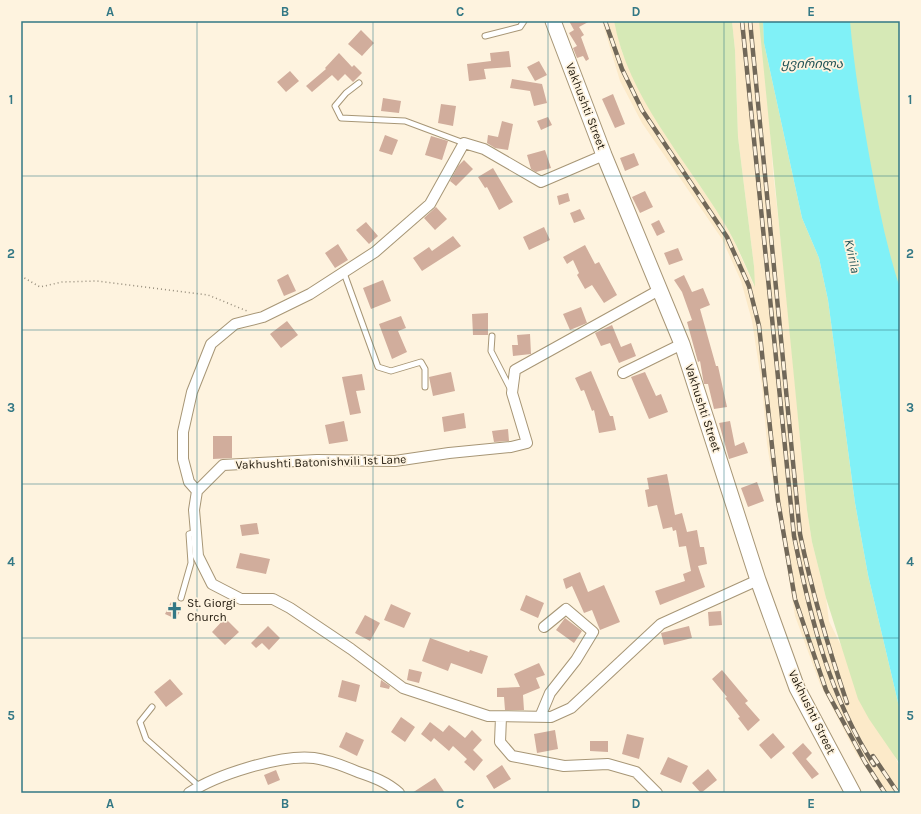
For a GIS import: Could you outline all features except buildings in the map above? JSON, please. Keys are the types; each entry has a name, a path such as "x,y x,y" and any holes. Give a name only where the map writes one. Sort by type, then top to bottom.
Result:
{"street":[{"name":"Vakhushti Street","path":"553,21 604,154 661,289 682,344 758,580 798,688 853,793"},
{"path":"604,154 541,182 484,149 464,143 430,204 375,252 310,294 263,317 234,324 211,344 192,392 183,432 183,458 189,482 197,491 194,510 198,556 212,584 241,599 273,599 290,608 350,648 403,688 488,716 501,717 552,717 571,708 661,624 758,580"},
{"name":"Vakhushti Batonishvili 1st Lane","path":"197,491 223,465 318,460 395,461 449,453 511,447 527,443 512,393 515,370 661,289"},
{"path":"623,373 682,344"},
{"path":"540,717 550,693 576,660 593,632 566,609 544,627"},
{"path":"501,717 500,742 512,756 564,766 608,764 636,772 657,793"},
{"path":"189,793 199,786 234,772 288,758 314,758 336,764 375,778 388,784 399,793"}],"lane":[{"path":"484,36 520,27 524,21"},
{"path":"359,83 346,93 335,106 341,118 405,121 464,143"},
{"path":"344,273 378,367 391,371 421,362 425,369 425,387"},
{"path":"492,336 491,351 512,393"},
{"path":"180,598 191,563 189,534 196,532"},
{"path":"152,707 140,722 146,739 199,786"}],"path":[{"path":"21,276 40,287 62,282 97,281 208,295 263,317"}],"shaded area":[{"path":"602,21 614,21 622,52 638,86 659,125 723,220 754,286 754,266 738,137 735,50 732,21 763,21 773,172 784,269 807,510 812,542 826,598 829,621 900,767 900,793 882,793 856,753 820,684 795,616 767,444 762,386 752,321 741,281 722,239 642,123 620,81"}],"green space":[{"path":"614,21 732,21 735,50 738,137 754,266 755,287 728,229 644,101 631,75 621,49"},
{"path":"759,21 763,21 764,43 802,218 819,258 828,300 855,503 868,575 900,711 900,764 869,719 858,699 826,598 812,542 807,510"},
{"path":"822,21 900,21 900,289 866,192"}],"water":[{"name":"ყვირილა","path":"763,21 850,21 858,91 873,176 886,240 900,288 900,711 868,575 855,503 828,300 819,258 802,218 764,43"}],"railway":[{"path":"605,21 622,69 642,110 727,237 749,286 759,326 778,501 795,599 826,690 865,762 885,793"},
{"path":"742,21 794,536 814,625 823,655 845,711 858,739 874,765"},
{"path":"750,21 800,534 821,619 847,703"},
{"path":"873,756 898,793"}],"place":[{"name":"St. Giorgi Church","path":"174,610"}],"water label":[{"name":"Kvirila","path":"853,256"}]}
